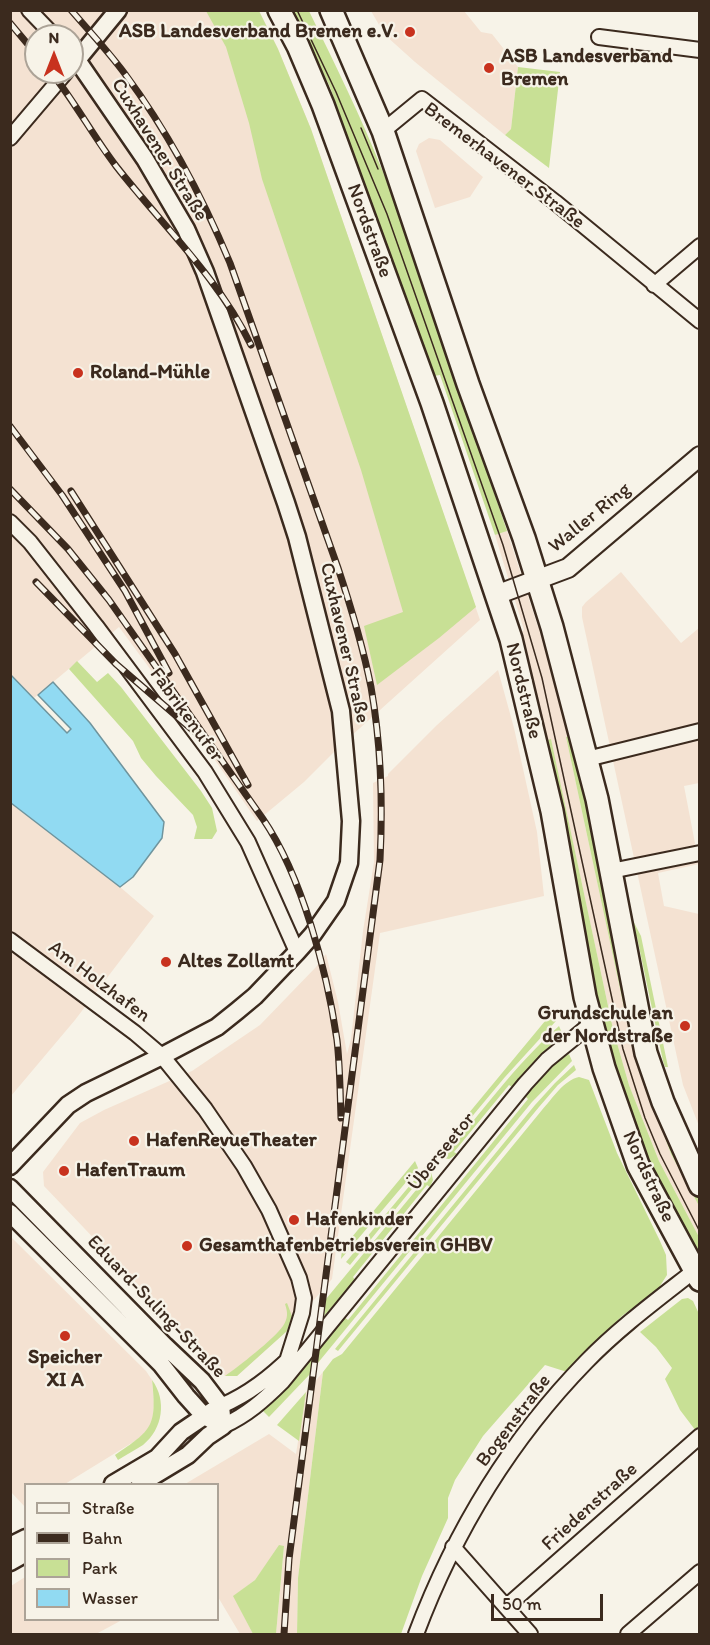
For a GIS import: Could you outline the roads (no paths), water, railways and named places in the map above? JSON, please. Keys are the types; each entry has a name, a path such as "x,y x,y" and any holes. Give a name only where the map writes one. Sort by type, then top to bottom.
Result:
{"main road":[{"name":"Nordstraße","path":"279,10 298,46 323,105 432,403 496,595 523,684 552,811 591,1024 638,1165 697,1276"},
{"path":"331,10 383,131 537,580 568,684 587,759 646,1053 663,1102 699,1185"},
{"name":"Waller Ring","path":"496,595 568,568 699,456"}],"street":[{"path":"29,10 42,24"},
{"path":"84,49 118,10"},
{"path":"599,38 699,50"},
{"name":"Cuxhavener Straße","path":"10,1166 68,1105 86,1093 217,1027 255,996 313,934 336,901 349,863 351,821 341,711 297,537 205,272 186,229 145,159 84,79"},
{"path":"10,138 55,84"},
{"name":"Bremerhavener Straße","path":"383,131 422,99 555,202 699,321"},
{"path":"654,285 699,246"},
{"name":"Fabrikenufer","path":"10,522 30,542 96,626 205,772 248,842 297,952"},
{"path":"587,759 699,730"},
{"path":"611,871 699,853"},
{"name":"Am Holzhafen","path":"10,940 135,1033 162,1056 205,1109 244,1166 269,1210 304,1298 302,1313 287,1361"},
{"name":"Überseetor","path":"143,1483 188,1455 208,1436 240,1418 262,1402 293,1370 525,1084 547,1060 591,1024"},
{"name":"Eduard-Suling-Straße","path":"10,1188 202,1382 221,1406 223,1426"},
{"name":"Eduard-Suling-Straße","path":"10,1213 161,1364 204,1416 223,1426"},
{"name":"Bogenstraße","path":"416,1635 433,1589 453,1548 512,1450 587,1361 628,1322 697,1276"},
{"name":"Überseetor","path":"116,1483 157,1458 181,1432 204,1416 255,1388 336,1316"},
{"name":"Friedenstraße","path":"506,1607 699,1436"},
{"path":"10,1546 24,1539"},
{"path":"453,1548 530,1635"},
{"path":"10,1562 24,1554"},
{"path":"628,1635 699,1572"}],"water":[{"path":"10,674 67,733 71,729 38,695 53,682 90,723 164,822 162,838 133,877 120,887 11,803"}],"tram line":[{"path":"297,10 336,92 387,214 503,545 542,678 623,1049 645,1118 660,1154 700,1232"},
{"path":"361,128 378,169"}],"railway":[{"path":"71,10 119,66 156,119 196,189 230,263 352,612 371,687 377,730 380,773 380,860 289,1559 284,1634"},
{"path":"10,23 24,40"},
{"path":"60,84 116,166 206,274 238,320 251,345"},
{"path":"10,426 62,495 125,591 169,673"},
{"path":"10,489 68,549 109,600 277,842 301,896 327,984 337,1040 341,1118"},
{"path":"71,491 175,654 248,785"},
{"path":"36,582 116,664 195,732"}],"place":[{"name":"ASB Landesverband Bremen e.V.","path":"410,32"},
{"name":"ASB Landesverband Bremen","path":"489,68"},
{"name":"Roland-Mühle","path":"78,373"},
{"name":"Altes Zollamt","path":"166,962"},
{"name":"Grundschule an der Nordstraße","path":"685,1026"},
{"name":"HafenRevueTheater","path":"134,1141"},
{"name":"HafenTraum","path":"64,1171"},
{"name":"Hafenkinder","path":"294,1220"},
{"name":"Gesamthafenbetriebsverein GHBV","path":"187,1246"},
{"name":"Speicher XI A","path":"65,1336"}]}
